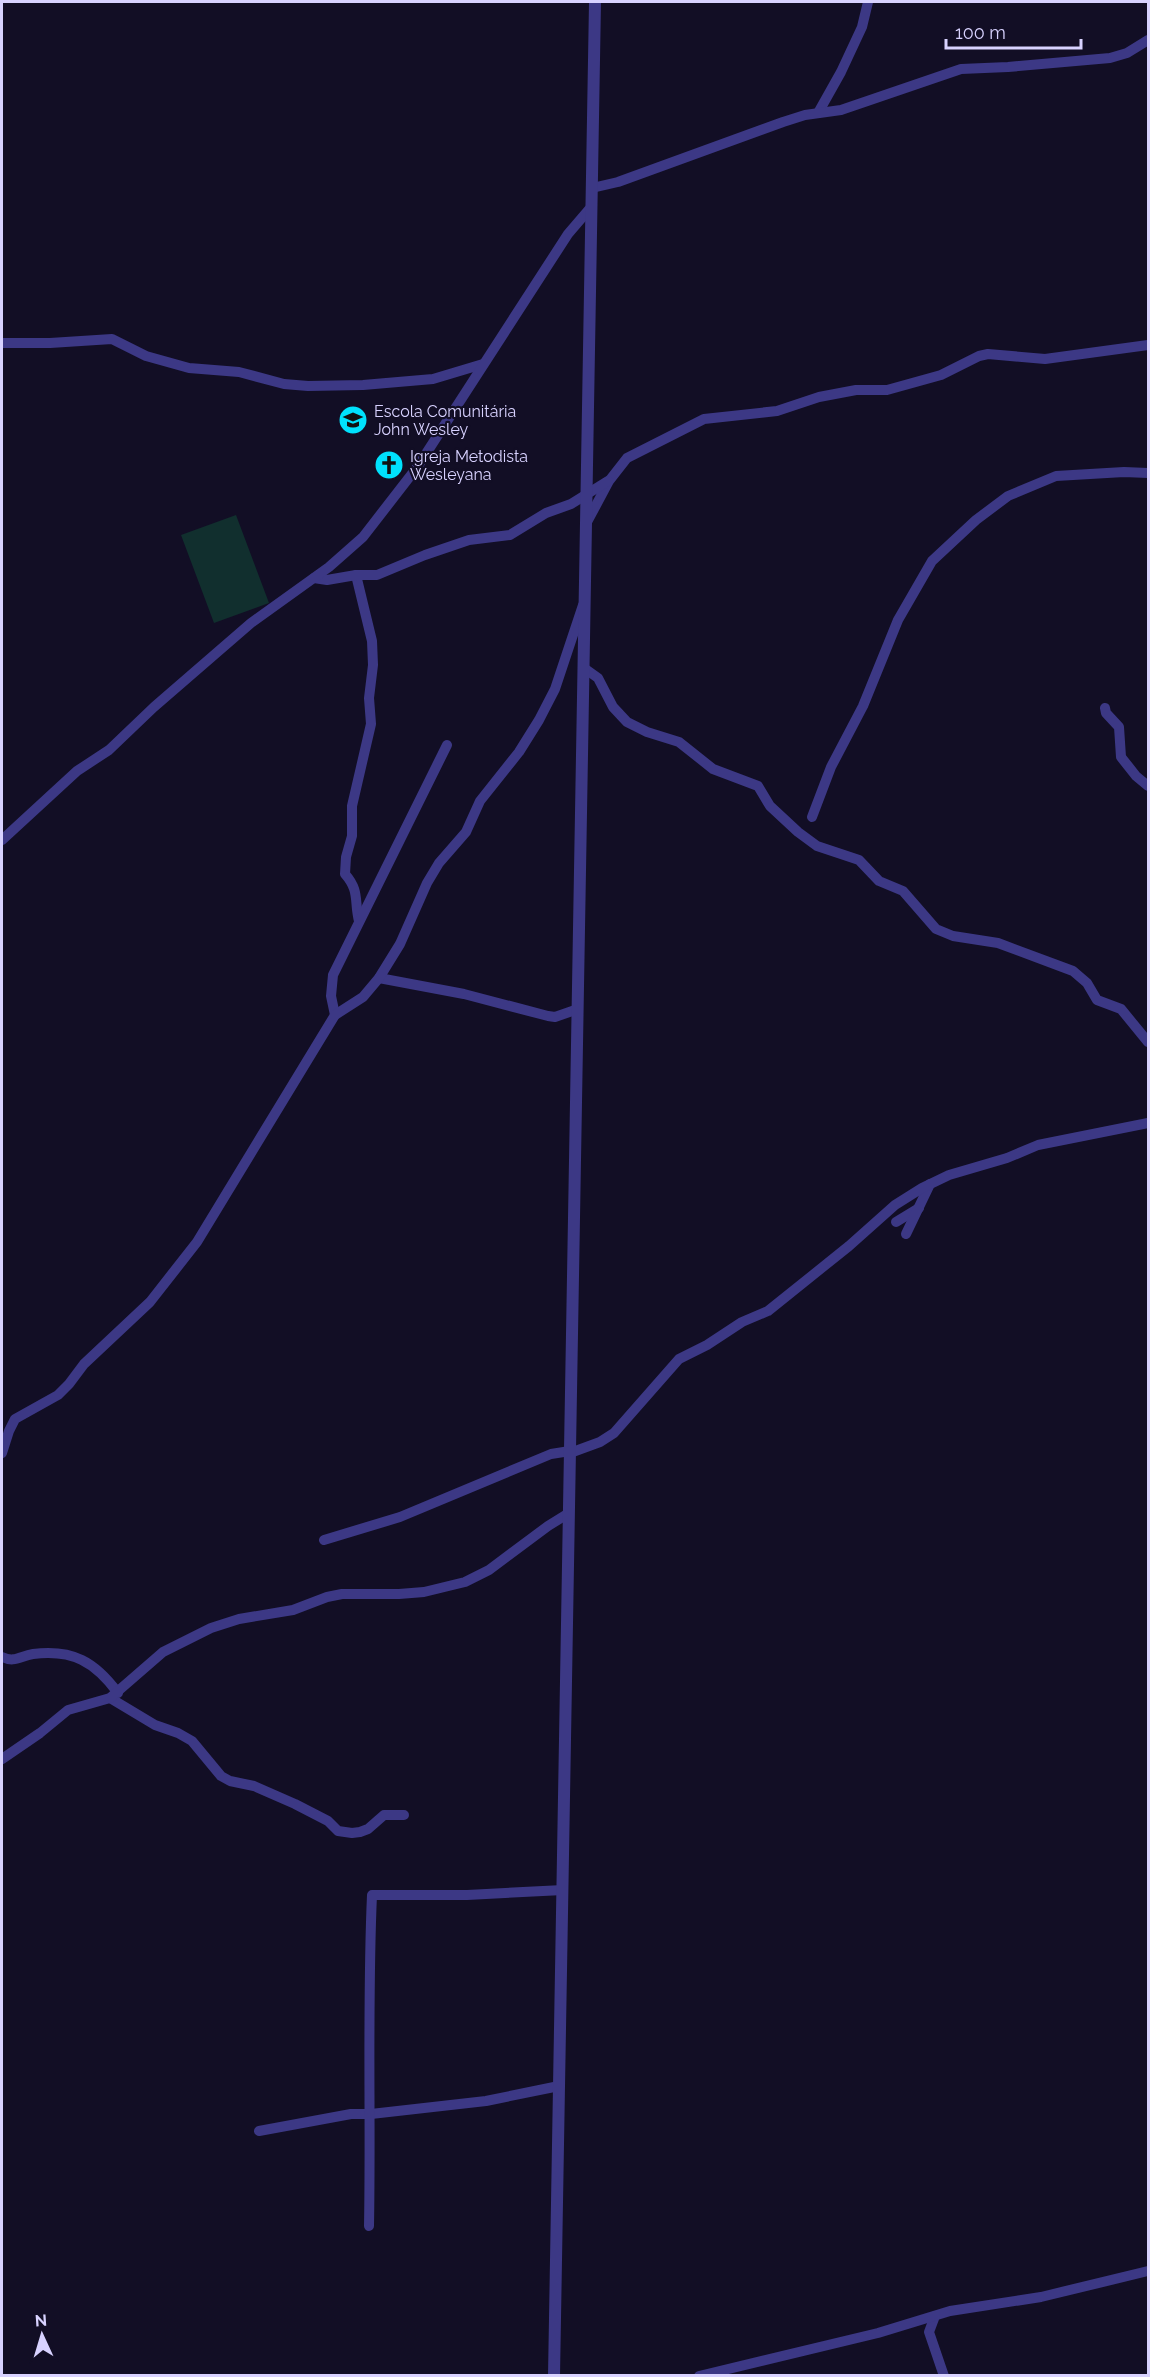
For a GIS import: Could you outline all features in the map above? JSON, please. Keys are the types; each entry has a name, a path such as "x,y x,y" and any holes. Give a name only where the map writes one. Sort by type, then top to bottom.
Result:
{"street":[{"path":"554,2376 595,2"},
{"path":"818,113 841,72 862,27 867,2"},
{"path":"592,188 618,182 783,122 841,110 961,69 1110,58 1127,53 1149,40"},
{"path":"2,840 77,771 109,750 154,707 251,622 314,578 363,537 418,466 568,234 592,206"},
{"path":"2,343 112,339 146,356 189,368 239,372 284,384 308,386 363,385 433,379 483,364"},
{"path":"586,517 627,458 704,419 777,411 856,390 887,390 941,375 979,356 988,354 1045,359 1149,345"},
{"path":"812,817 831,767 863,706 898,620 932,561 976,520 1017,492 1056,477 1124,472 1149,473"},
{"path":"314,578 327,580 356,575 377,575 469,540 510,535 546,513 576,502 609,481"},
{"path":"576,502 586,517"},
{"path":"356,575 372,642 373,665 369,698 371,724 352,806 352,836 345,866 345,874 350,879 357,895 356,906 360,921"},
{"path":"2,1453 15,1419 58,1395 84,1364 150,1302 176,1270 197,1242 335,1015 363,997 379,978 400,944 427,883 439,863 466,832 480,801 519,752 539,720 555,689 585,601"},
{"path":"584,668 598,678 613,707 627,722 647,732 679,742 713,769 758,786 770,806 798,832 817,846 859,860 879,881 903,891 936,929 953,936 998,944 1073,971 1088,983 1097,1000 1121,1009 1149,1042"},
{"path":"1106,708 1106,712 1118,724 1121,757 1136,776 1149,786"},
{"path":"335,1015 331,996 333,975 380,885 447,745"},
{"path":"379,978 464,994 548,1016 555,1017 578,1009"},
{"path":"324,1540 400,1517 542,1458 600,1442 614,1433 679,1359 707,1345 742,1322 768,1311 849,1246 895,1205 930,1184 949,1175 1007,1158 1038,1145 1149,1123"},
{"path":"906,1234 930,1184"},
{"path":"896,1222 919,1208"},
{"path":"2,1759 68,1710 114,1695 163,1652 211,1628 239,1619 293,1610 342,1594 424,1592 465,1582 489,1570 569,1513"},
{"path":"2,1657 16,1660 30,1654 59,1653 77,1657 96,1666 114,1695 155,1725 178,1733 192,1742 221,1776 230,1781 254,1786 296,1804 328,1821 338,1830 360,1832 368,1829 384,1815 404,1815"},
{"path":"369,2226 371,2114 369,1961 372,1895 466,1895 563,1890"},
{"path":"259,2131 351,2114 371,2114 486,2101 559,2086"},
{"path":"699,2376 878,2333 950,2311 1041,2297 1149,2271"},
{"path":"934,2316 929,2332 944,2376"}],"green space":[{"path":"236,515 269,603 214,623 181,535"}],"place":[{"name":"Escola Comunitária John Wesley","path":"353,420"},
{"name":"Igreja Metodista Wesleyana","path":"389,465"}]}
